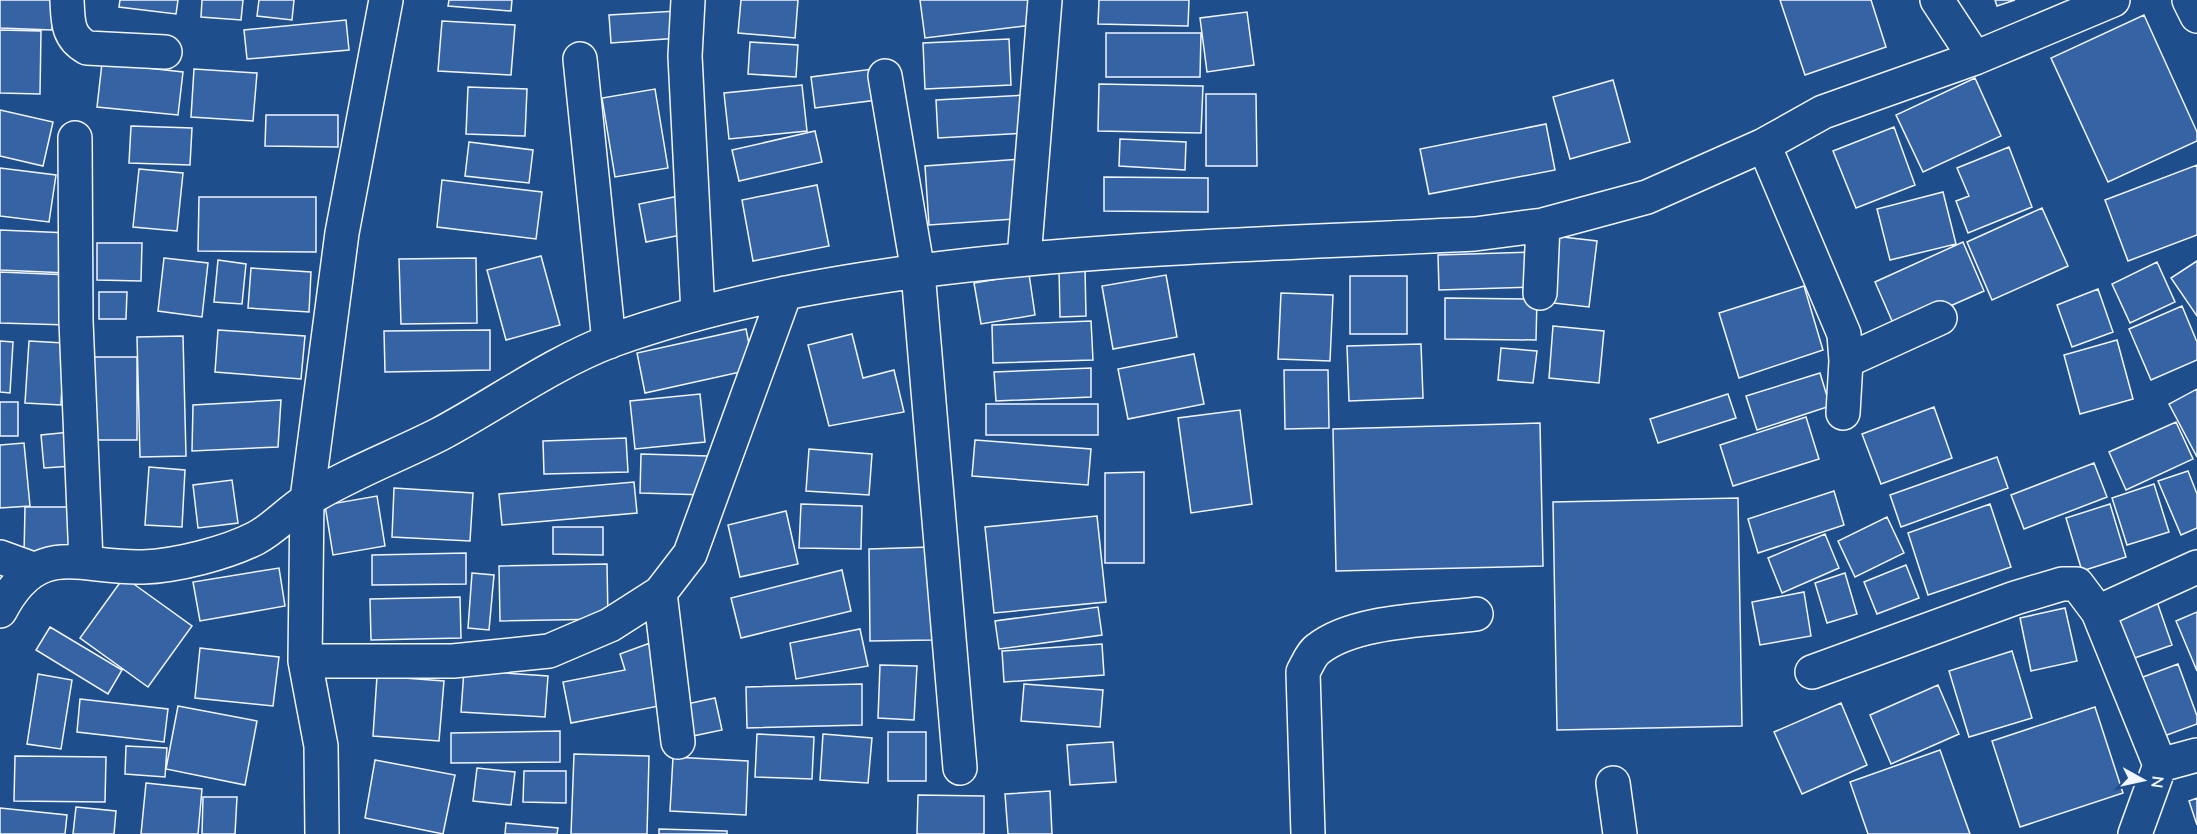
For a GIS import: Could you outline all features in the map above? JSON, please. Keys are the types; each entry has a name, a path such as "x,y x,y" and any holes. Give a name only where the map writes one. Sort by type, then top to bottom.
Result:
{"street":[{"path":"67,0 69,30 76,42 87,48 165,52"},
{"path":"322,834 321,746 305,661 307,499 342,233 386,0"},
{"path":"688,0 685,56 698,313"},
{"path":"1024,258 1046,0"},
{"path":"1937,0 1975,58"},
{"path":"0,558 33,569 58,562 86,561 142,567 199,558 256,538 307,499 442,433 526,383 609,342 698,313 785,293 872,277 1024,258 1475,234 1542,225 1647,197 1764,146 1823,112 1975,58 2113,0"},
{"path":"2188,0 2197,16"},
{"path":"580,59 609,342"},
{"path":"885,76 918,272 960,768"},
{"path":"75,138 76,321 86,561"},
{"path":"1764,146 1844,333 1846,361 1843,413"},
{"path":"1540,292 1542,225"},
{"path":"305,661 453,661 549,651 610,625 660,593 690,554 785,293"},
{"path":"1846,361 1940,318"},
{"path":"2098,612 2197,567"},
{"path":"0,611 33,569"},
{"path":"1812,672 2015,598 2062,584 2077,584 2098,612 2160,765 2135,834"},
{"path":"660,593 678,742"},
{"path":"1308,834 1303,672 1315,650 1338,635 1388,625 1476,614"},
{"path":"2160,765 2197,755"},
{"path":"1613,783 1620,834"}],"building":[{"path":"0,0 53,0 52,30 0,28"},
{"path":"120,0 178,0 176,14 119,7"},
{"path":"202,0 243,0 241,20 201,17"},
{"path":"259,0 294,0 292,20 257,16"},
{"path":"449,0 512,0 511,11 448,6"},
{"path":"741,0 798,0 795,38 738,33"},
{"path":"920,0 1030,0 1033,25 925,38"},
{"path":"1099,0 1189,0 1188,26 1098,24"},
{"path":"1780,0 1871,0 1886,47 1805,75"},
{"path":"1995,0 2015,0 1997,6"},
{"path":"677,11 679,38 611,43 609,15"},
{"path":"1247,12 1254,65 1207,72 1200,18"},
{"path":"2144,15 2197,132 2197,141 2108,182 2051,58"},
{"path":"346,20 349,50 247,59 244,30"},
{"path":"442,21 515,25 511,75 438,71"},
{"path":"0,30 41,31 40,94 0,93"},
{"path":"1106,33 1201,33 1200,77 1106,77"},
{"path":"1009,39 1011,85 925,89 923,43"},
{"path":"750,42 798,45 796,77 748,74"},
{"path":"102,63 183,72 178,115 97,107"},
{"path":"194,69 257,73 253,121 191,117"},
{"path":"873,69 877,100 815,108 811,77"},
{"path":"1975,78 2001,136 1923,172 1896,115"},
{"path":"1613,80 1630,142 1570,159 1553,97"},
{"path":"1099,84 1203,86 1201,133 1098,131"},
{"path":"802,85 807,131 729,139 724,93"},
{"path":"468,87 527,89 525,136 466,134"},
{"path":"655,89 668,168 615,177 602,98"},
{"path":"1206,94 1256,94 1257,166 1206,166"},
{"path":"1027,95 1029,133 938,138 936,100"},
{"path":"0,110 53,122 43,166 0,156"},
{"path":"266,115 338,115 338,147 265,146"},
{"path":"1546,124 1555,170 1429,194 1420,149"},
{"path":"131,126 192,128 190,165 129,163"},
{"path":"1894,127 1915,185 1856,208 1833,151"},
{"path":"815,131 822,162 739,181 732,150"},
{"path":"1120,139 1186,142 1185,170 1119,166"},
{"path":"469,142 533,150 529,183 465,176"},
{"path":"2009,147 2032,207 1968,233 1956,201 1969,196 1957,168"},
{"path":"1023,159 1027,218 929,225 925,166"},
{"path":"2197,165 2197,235 2128,261 2105,200"},
{"path":"0,168 56,175 49,222 0,216"},
{"path":"139,169 183,173 177,231 133,227"},
{"path":"1104,177 1208,178 1208,212 1104,211"},
{"path":"442,180 542,192 536,239 437,227"},
{"path":"817,185 829,246 753,261 742,200"},
{"path":"1943,192 1956,244 1890,260 1877,209"},
{"path":"679,196 686,234 646,242 639,204"},
{"path":"199,197 316,197 316,252 198,251"},
{"path":"2042,208 2068,266 1992,300 1967,242"},
{"path":"0,230 69,233 67,273 0,270"},
{"path":"1554,236 1597,241 1589,307 1545,302"},
{"path":"1963,242 1984,291 1896,330 1875,282"},
{"path":"97,243 142,243 141,281 97,280"},
{"path":"1534,252 1535,287 1439,290 1438,255"},
{"path":"541,256 560,325 506,340 487,270"},
{"path":"164,258 208,263 202,317 158,311"},
{"path":"476,258 477,323 401,324 399,259"},
{"path":"218,260 246,264 242,304 214,302"},
{"path":"2197,261 2197,316 2171,278"},
{"path":"2157,262 2175,302 2130,323 2112,284"},
{"path":"251,268 311,272 309,312 248,308"},
{"path":"1085,268 1086,316 1060,317 1059,269"},
{"path":"0,272 70,275 68,325 0,323"},
{"path":"1029,274 1035,315 981,324 974,283"},
{"path":"1166,275 1177,337 1113,349 1102,286"},
{"path":"1350,276 1407,276 1407,334 1350,334"},
{"path":"1804,286 1823,350 1739,378 1719,313"},
{"path":"2098,289 2113,332 2072,347 2057,305"},
{"path":"99,292 127,292 126,319 99,319"},
{"path":"1281,293 1333,295 1330,361 1278,359"},
{"path":"1445,298 1537,299 1536,340 1445,339"},
{"path":"2182,306 2197,342 2197,360 2151,380 2129,329"},
{"path":"1091,321 1093,360 993,363 992,325"},
{"path":"1553,326 1604,331 1599,383 1549,378"},
{"path":"746,329 754,369 645,393 637,353"},
{"path":"218,330 305,336 301,379 215,372"},
{"path":"490,330 490,370 385,372 384,331"},
{"path":"852,334 863,378 894,370 904,412 829,426 808,345"},
{"path":"183,336 186,456 140,457 137,337"},
{"path":"2117,340 2133,399 2080,414 2064,355"},
{"path":"0,341 13,342 10,393 0,392"},
{"path":"29,341 64,343 61,405 25,403"},
{"path":"1421,344 1423,398 1349,401 1347,346"},
{"path":"1501,348 1537,351 1533,383 1498,380"},
{"path":"1194,354 1204,404 1128,419 1118,369"},
{"path":"88,357 137,357 137,440 88,440"},
{"path":"1091,368 1091,397 996,401 994,372"},
{"path":"1284,370 1328,370 1329,428 1285,429"},
{"path":"1820,373 1830,406 1757,430 1746,396"},
{"path":"2197,389 2197,457 2169,404"},
{"path":"700,394 705,442 635,449 630,401"},
{"path":"1728,394 1736,418 1658,443 1650,419"},
{"path":"281,400 278,447 192,451 193,405"},
{"path":"0,402 18,402 18,436 0,436"},
{"path":"986,404 1098,404 1098,435 986,435"},
{"path":"1934,407 1952,458 1881,484 1862,434"},
{"path":"1240,410 1252,504 1191,513 1178,418"},
{"path":"1806,417 1819,459 1733,486 1720,445"},
{"path":"2176,422 2193,459 2126,490 2109,452"},
{"path":"1540,423 1543,566 1336,571 1333,429"},
{"path":"70,432 73,466 44,468 41,435"},
{"path":"626,438 628,472 544,474 543,441"},
{"path":"975,440 1091,449 1088,485 972,476"},
{"path":"24,443 30,506 0,508 0,445"},
{"path":"809,449 872,454 869,495 806,491"},
{"path":"641,454 708,456 707,495 640,493"},
{"path":"1997,457 2008,488 1901,527 1890,495"},
{"path":"2094,463 2107,497 2024,529 2011,495"},
{"path":"149,467 185,470 182,527 145,525"},
{"path":"2188,471 2197,494 2197,528 2181,535 2158,481"},
{"path":"1144,472 1144,563 1105,563 1105,473"},
{"path":"232,480 238,523 198,528 193,485"},
{"path":"634,482 637,513 502,525 499,494"},
{"path":"2154,484 2169,532 2127,545 2112,498"},
{"path":"394,488 473,493 470,541 392,537"},
{"path":"1834,491 1844,525 1758,553 1748,519"},
{"path":"377,496 385,546 333,555 325,505"},
{"path":"1738,498 1742,726 1557,730 1553,502"},
{"path":"801,504 862,506 861,549 799,548"},
{"path":"1990,504 2011,567 1928,595 1908,533"},
{"path":"2110,504 2126,557 2082,571 2066,518"},
{"path":"25,507 83,507 82,556 24,555"},
{"path":"786,511 798,564 740,577 728,525"},
{"path":"1097,516 1106,602 994,613 985,527"},
{"path":"1887,517 1904,553 1855,577 1838,541"},
{"path":"553,527 603,527 603,555 553,554"},
{"path":"1825,534 1839,568 1782,593 1768,558"},
{"path":"930,547 932,640 870,641 869,549"},
{"path":"466,553 466,584 372,585 372,555"},
{"path":"607,564 608,619 500,621 499,566"},
{"path":"1906,565 1919,598 1877,614 1864,582"},
{"path":"279,568 285,606 200,621 193,582"},
{"path":"842,570 851,611 741,638 731,598"},
{"path":"472,573 494,575 489,630 468,628"},
{"path":"1845,573 1857,614 1827,623 1815,583"},
{"path":"124,577 192,626 148,687 80,638"},
{"path":"1804,592 1811,636 1760,645 1752,602"},
{"path":"2155,596 2172,645 2126,661 2109,613"},
{"path":"460,597 461,638 371,640 370,599"},
{"path":"1098,607 1102,635 999,649 995,621"},
{"path":"2065,608 2077,661 2031,671 2020,618"},
{"path":"2197,612 2197,671 2176,621"},
{"path":"50,627 122,670 108,694 36,650"},
{"path":"860,629 868,666 796,679 790,643"},
{"path":"650,643 664,705 571,723 563,682 625,670 620,654"},
{"path":"1102,644 1104,675 1004,682 1002,651"},
{"path":"200,648 279,657 273,706 195,698"},
{"path":"2012,651 2032,718 1969,737 1949,671"},
{"path":"2178,664 2197,716 2197,724 2156,739 2135,680"},
{"path":"880,665 917,666 914,720 878,718"},
{"path":"464,670 548,676 545,717 461,712"},
{"path":"38,674 72,680 61,749 27,744"},
{"path":"377,676 444,681 439,741 373,736"},
{"path":"862,684 862,725 747,728 746,687"},
{"path":"1024,684 1103,690 1100,727 1021,721"},
{"path":"1938,685 1959,734 1891,764 1870,715"},
{"path":"715,698 722,730 688,737 682,705"},
{"path":"80,699 168,709 164,742 77,732"},
{"path":"1841,703 1867,765 1802,794 1774,732"},
{"path":"178,706 257,721 245,785 166,769"},
{"path":"2095,707 2123,793 2020,827 1992,741"},
{"path":"560,731 560,762 451,763 451,733"},
{"path":"888,732 926,732 926,781 888,781"},
{"path":"757,734 814,737 812,779 755,777"},
{"path":"823,734 872,738 868,783 820,780"},
{"path":"1113,742 1116,782 1070,785 1067,745"},
{"path":"126,746 167,748 165,777 125,774"},
{"path":"1940,750 1970,834 1868,834 1850,782"},
{"path":"574,754 649,756 647,834 571,834"},
{"path":"15,756 106,757 105,802 14,801"},
{"path":"673,757 748,761 746,815 670,811"},
{"path":"375,760 455,775 443,834 365,818"},
{"path":"477,768 515,772 511,805 473,801"},
{"path":"524,771 566,771 566,803 523,802"},
{"path":"146,783 202,789 198,834 141,834"},
{"path":"1050,791 1052,834 1008,834 1005,794"},
{"path":"918,795 984,796 984,834 917,834"},
{"path":"203,797 237,797 235,834 202,834"},
{"path":"2197,798 2197,825 2189,801"},
{"path":"76,807 116,811 114,834 73,834"},
{"path":"0,808 67,815 65,834 0,834"},
{"path":"506,823 558,828 557,834 505,834"},
{"path":"659,829 727,831 727,834 659,834"}]}
